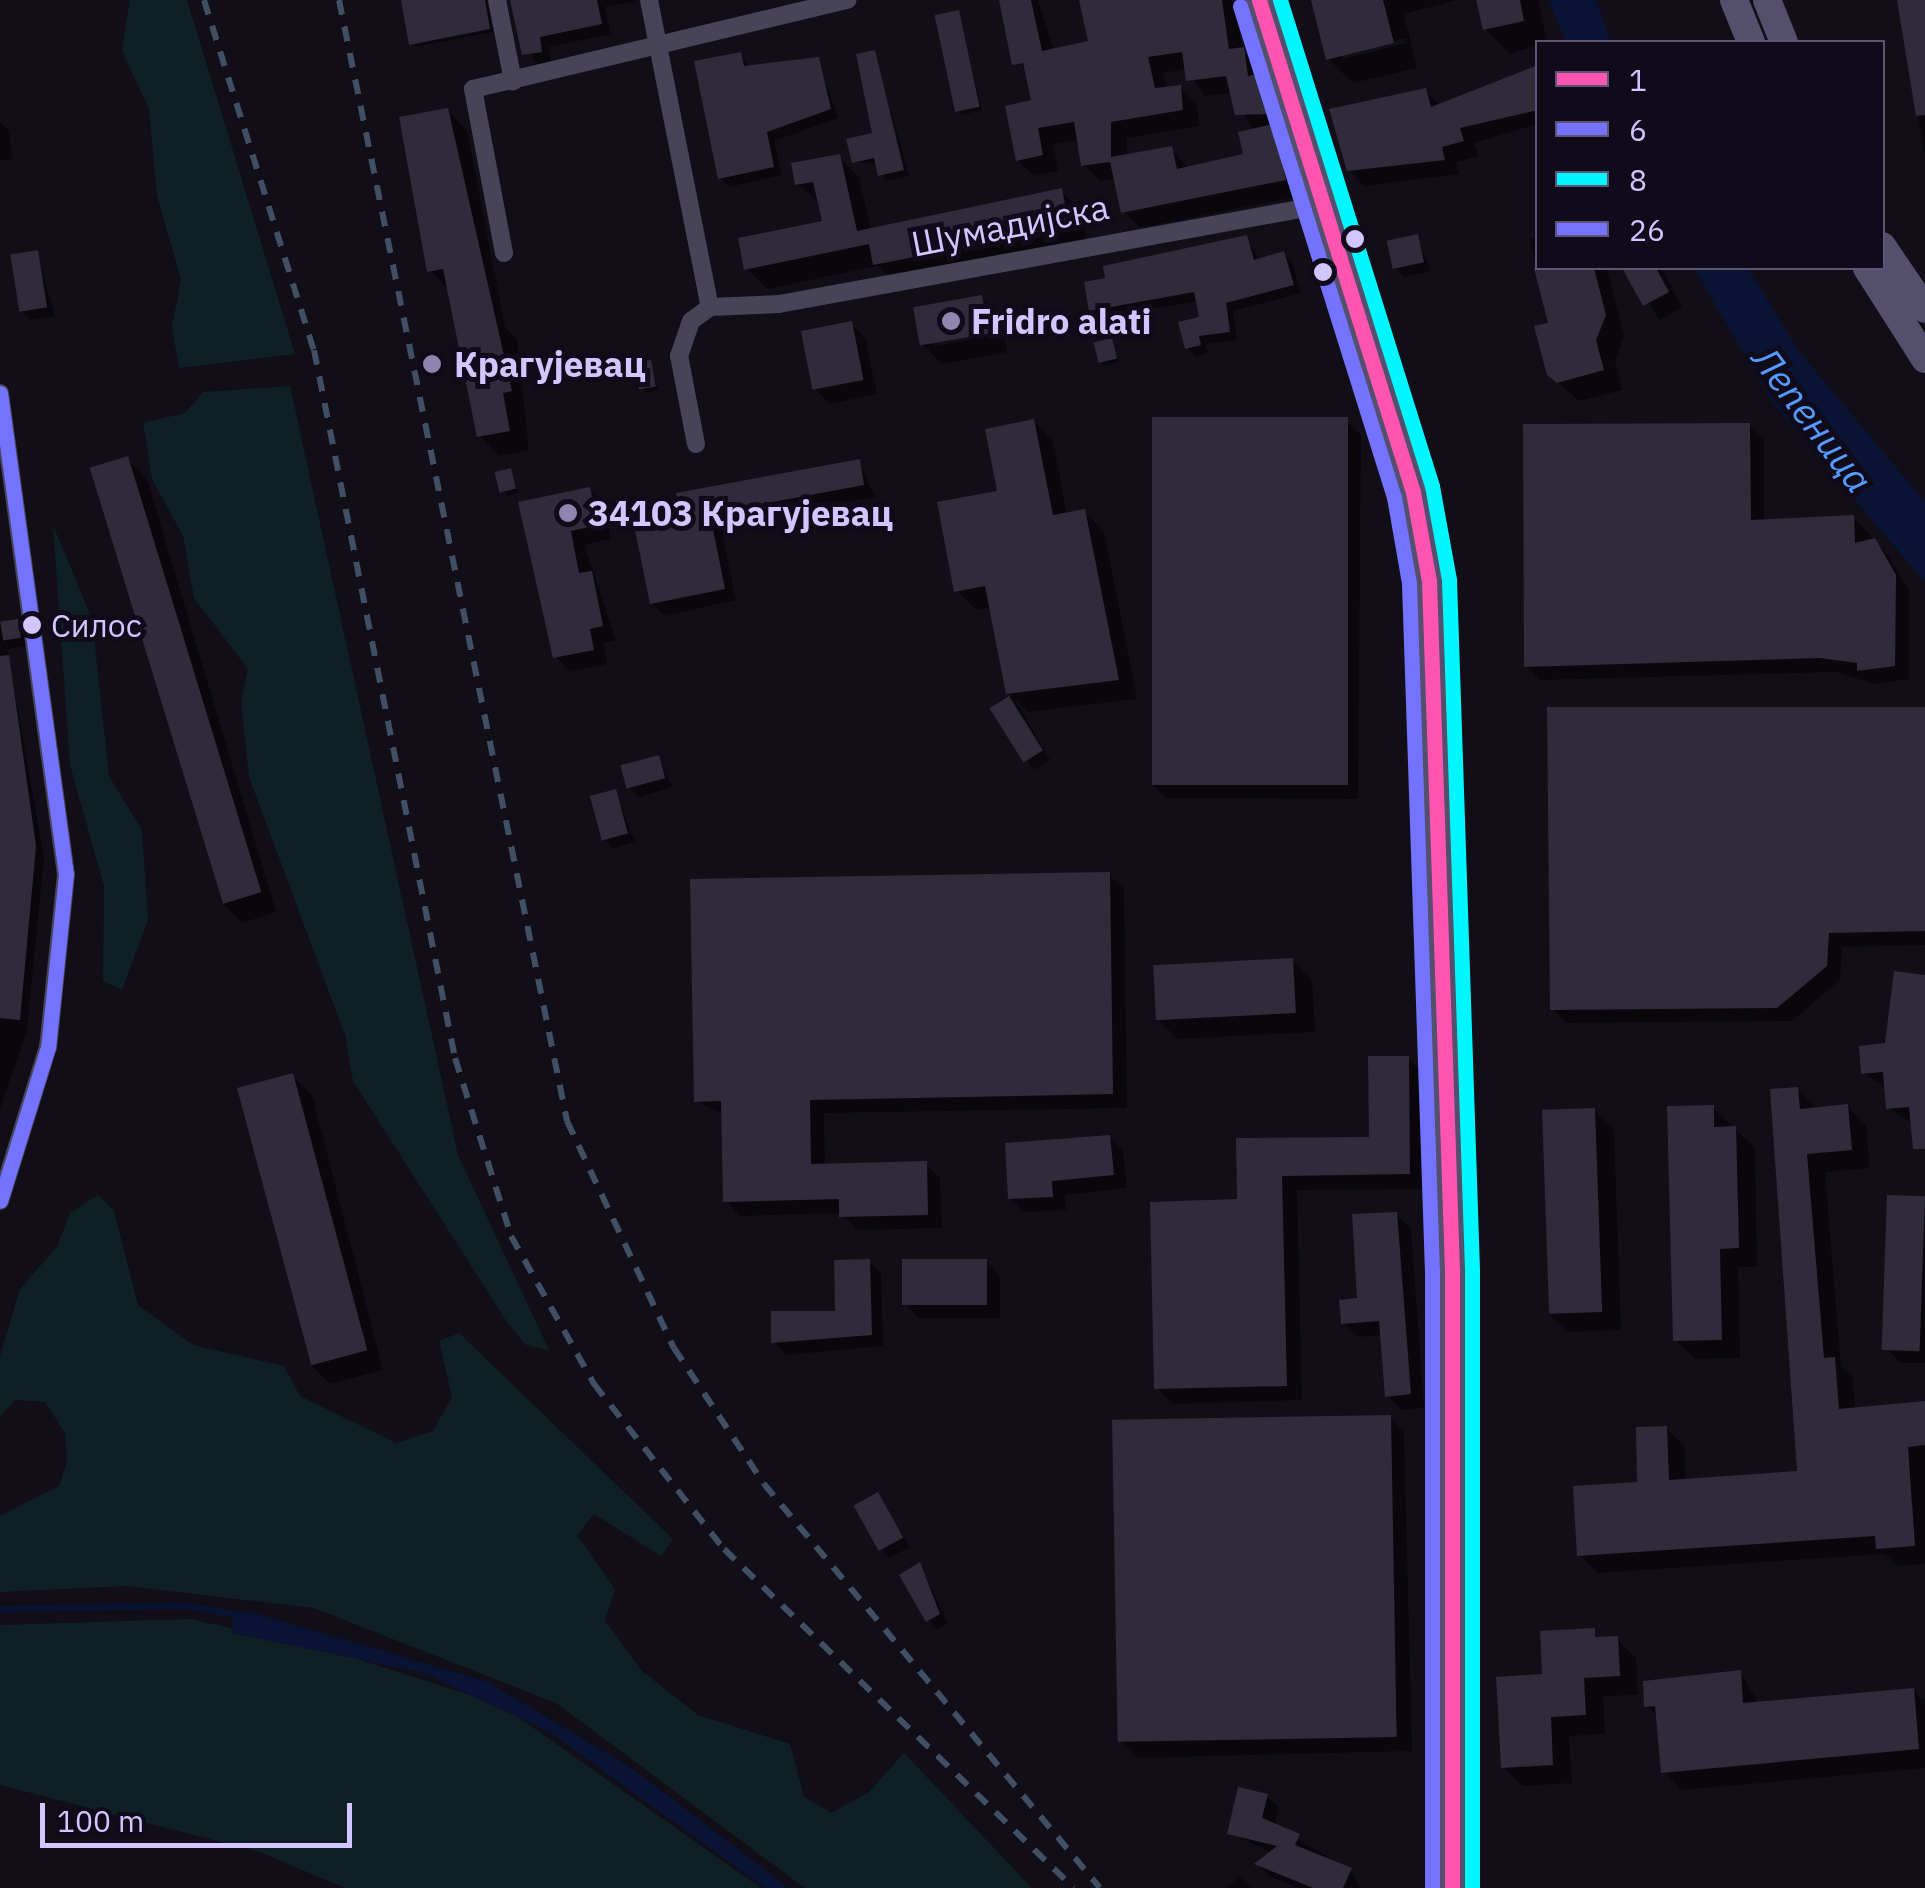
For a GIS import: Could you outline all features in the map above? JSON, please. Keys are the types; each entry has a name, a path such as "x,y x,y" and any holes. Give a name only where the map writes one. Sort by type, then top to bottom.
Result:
{"street":[{"path":"498,0 513,80"},
{"path":"648,0 710,307 691,321 678,356 696,444"},
{"path":"504,253 473,89 848,0"},
{"path":"1259,0 1413,492 1432,610 1452,1271 1452,1888"},
{"path":"1734,0 1750,40"},
{"path":"1768,0 1783,40"},
{"name":"Шумадијска","path":"710,307 779,304 1322,205"},
{"path":"1885,250 1925,309"},
{"path":"1868,270 1925,359"},
{"path":"0,393 66,874 48,1047 0,1202"}],"shaded area":[{"path":"130,0 187,0 295,354 179,368 172,327 181,279 157,196 149,109 122,51"},
{"path":"290,386 458,1155 549,1350 526,1345 507,1322 353,1081 345,1035 249,777 241,702 248,669 194,598 183,536 152,479 143,423 185,413 203,392"},
{"path":"53,525 92,619 109,776 142,830 148,920 122,990 103,981 104,886 70,765"},
{"path":"98,1195 114,1211 138,1305 193,1345 284,1366 300,1396 396,1443 433,1431 452,1397 439,1341 459,1333 673,1539 661,1556 594,1514 577,1535 615,1589 605,1621 642,1671 698,1715 790,1744 804,1797 831,1813 869,1792 904,1753 1032,1888 805,1888 556,1703 314,1608 126,1586 0,1592 0,1516 59,1486 67,1462 65,1433 45,1402 15,1400 0,1417 0,1356 20,1289 57,1247 70,1213"},
{"path":"190,1619 332,1651 501,1705 761,1888 345,1888 260,1852 0,1785 0,1625"}],"water":[{"path":"1549,0 1596,0 1610,40 1565,40"},
{"name":"Лепеница","path":"1695,270 1749,270 1798,350 1925,502 1925,582 1772,402"},
{"path":"248,1611 488,1682 630,1767 789,1888 765,1888 551,1733 424,1673 232,1633 233,1613"}],"building":[{"path":"401,0 485,0 490,29 409,45"},
{"path":"510,0 597,0 602,24 540,37 542,52 522,55"},
{"path":"999,0 1031,0 1042,51 1088,41 1079,0 1222,0 1229,49 1244,47 1248,76 1262,73 1271,114 1235,115 1226,76 1186,81 1182,52 1148,57 1155,88 1181,85 1183,110 1111,122 1111,157 1172,146 1177,169 1243,154 1238,132 1273,124 1286,180 1121,213 1110,162 1081,166 1074,122 1038,128 1043,155 1016,161 1005,106 1031,100 1023,63 1012,65"},
{"path":"1311,0 1383,0 1394,43 1326,60"},
{"path":"1476,0 1520,0 1524,21 1483,30"},
{"path":"1897,0 1925,0 1925,115 1916,116"},
{"path":"959,10 980,107 955,112 935,15"},
{"path":"875,50 904,170 878,176 874,158 852,163 846,139 872,133 856,54"},
{"path":"741,52 744,66 819,57 831,109 767,132 774,167 718,179 694,61"},
{"path":"1535,66 1535,111 1460,128 1464,141 1442,147 1445,160 1347,171 1329,109 1426,88 1431,107"},
{"path":"448,108 512,391 503,393 510,431 477,437 443,269 427,272 399,117"},
{"path":"840,154 857,231 1062,188 1069,227 873,265 869,244 744,270 738,238 822,221 813,182 795,185 791,163"},
{"path":"1418,234 1424,262 1393,269 1387,241"},
{"path":"1247,235 1254,260 1284,251 1294,285 1226,303 1230,332 1199,336 1201,345 1185,349 1178,322 1199,317 1194,292 1089,311 1084,282 1105,278 1103,266"},
{"path":"38,250 47,307 19,312 10,254"},
{"path":"1534,268 1595,270 1606,315 1596,340 1604,370 1557,383 1547,375 1534,326 1548,323"},
{"path":"1623,270 1657,270 1669,292 1643,306"},
{"name":"Fridro alati","path":"982,295 989,333 920,346 913,307"},
{"path":"852,321 863,380 812,390 801,331"},
{"path":"1112,338 1117,358 1099,363 1094,343"},
{"path":"651,360 656,387 639,390 634,363"},
{"path":"1152,417 1348,417 1348,785 1152,785"},
{"path":"1034,419 1053,515 1085,509 1119,680 1006,694 985,586 954,592 937,502 997,491 985,429"},
{"path":"1750,423 1751,520 1854,515 1855,543 1875,538 1896,575 1895,666 1857,671 1857,663 1820,658 1524,667 1523,424"},
{"path":"128,456 261,892 223,904 90,468"},
{"path":"860,459 864,485 719,512 712,524 725,589 650,604 635,530 681,519 676,493"},
{"path":"511,468 516,488 500,492 495,472"},
{"path":"590,487 598,525 571,531 579,573 592,571 603,626 590,629 594,650 553,658 518,502"},
{"path":"18,619 21,638 3,641 0,622"},
{"path":"9,655 36,846 20,1020 0,1018 0,656"},
{"path":"1009,696 1043,750 1023,762 989,708"},
{"path":"1547,707 1925,707 1925,931 1829,933 1827,966 1777,1008 1550,1010"},
{"path":"659,755 665,778 627,789 620,765"},
{"path":"616,789 628,833 602,840 590,796"},
{"path":"1110,872 1113,1094 810,1100 811,1164 927,1161 928,1215 839,1217 839,1199 723,1202 721,1101 694,1102 690,879"},
{"path":"1293,958 1296,1013 1156,1020 1153,965"},
{"path":"1894,971 1925,975 1925,1149 1913,1149 1909,1107 1886,1109 1883,1072 1861,1074 1859,1046 1885,1043"},
{"path":"1368,1056 1409,1056 1410,1174 1282,1176 1287,1386 1154,1389 1150,1202 1237,1199 1236,1138 1369,1137"},
{"path":"293,1073 367,1350 311,1365 237,1088"},
{"path":"1798,1087 1800,1109 1848,1104 1852,1150 1807,1154 1824,1358 1835,1357 1839,1409 1925,1401 1925,1445 1908,1447 1915,1546 1876,1549 1875,1536 1577,1556 1573,1486 1637,1482 1636,1427 1667,1426 1669,1480 1797,1471 1770,1089"},
{"path":"1714,1105 1714,1127 1736,1126 1739,1248 1720,1249 1722,1340 1673,1341 1667,1106"},
{"path":"1595,1108 1602,1312 1549,1314 1542,1110"},
{"path":"1110,1135 1114,1175 1052,1181 1053,1197 1008,1199 1005,1143"},
{"path":"1887,1195 1925,1196 1920,1351 1882,1350"},
{"path":"1397,1212 1411,1394 1385,1397 1379,1321 1341,1324 1339,1300 1357,1298 1352,1214"},
{"path":"870,1259 872,1335 771,1343 771,1311 835,1311 834,1260"},
{"path":"902,1259 987,1259 987,1305 902,1305"},
{"path":"1391,1415 1397,1737 1118,1742 1112,1420"},
{"path":"878,1492 903,1537 879,1551 854,1506"},
{"path":"920,1562 940,1614 926,1622 899,1575"},
{"path":"1595,1628 1595,1637 1618,1636 1620,1676 1584,1678 1586,1715 1551,1717 1553,1765 1501,1768 1496,1677 1542,1674 1540,1631"},
{"path":"1741,1670 1743,1703 1914,1688 1919,1749 1661,1773 1655,1706 1644,1707 1643,1681"},
{"path":"1238,1787 1268,1794 1262,1818 1300,1834 1295,1845 1352,1868 1343,1888 1313,1888 1254,1864 1277,1846 1227,1834"}],"waterway":[{"path":"0,1609 187,1606 238,1615"}],"railway":[{"path":"204,0 314,350 455,1058 511,1236 594,1384 724,1549 1074,1888"},
{"path":"339,0 567,1121 674,1348 764,1484 1100,1888"}],"transit line":[{"name":"1","path":"1259,0 1413,492 1429,581 1452,1271 1452,1888"},
{"name":"8","path":"1280,0 1432,486 1449,580 1472,1270 1472,1888"},
{"name":"6","path":"1240,6 1394,497 1409,583 1432,1271 1432,1888"},
{"name":"26","path":"0,393 66,874 48,1047 0,1201"}],"place":[{"name":"Fridro alati","path":"951,321"},
{"name":"Крагујевац","path":"432,364"},
{"name":"34103 Крагујевац","path":"568,513"},
{"name":"Силос","path":"32,625"}]}
